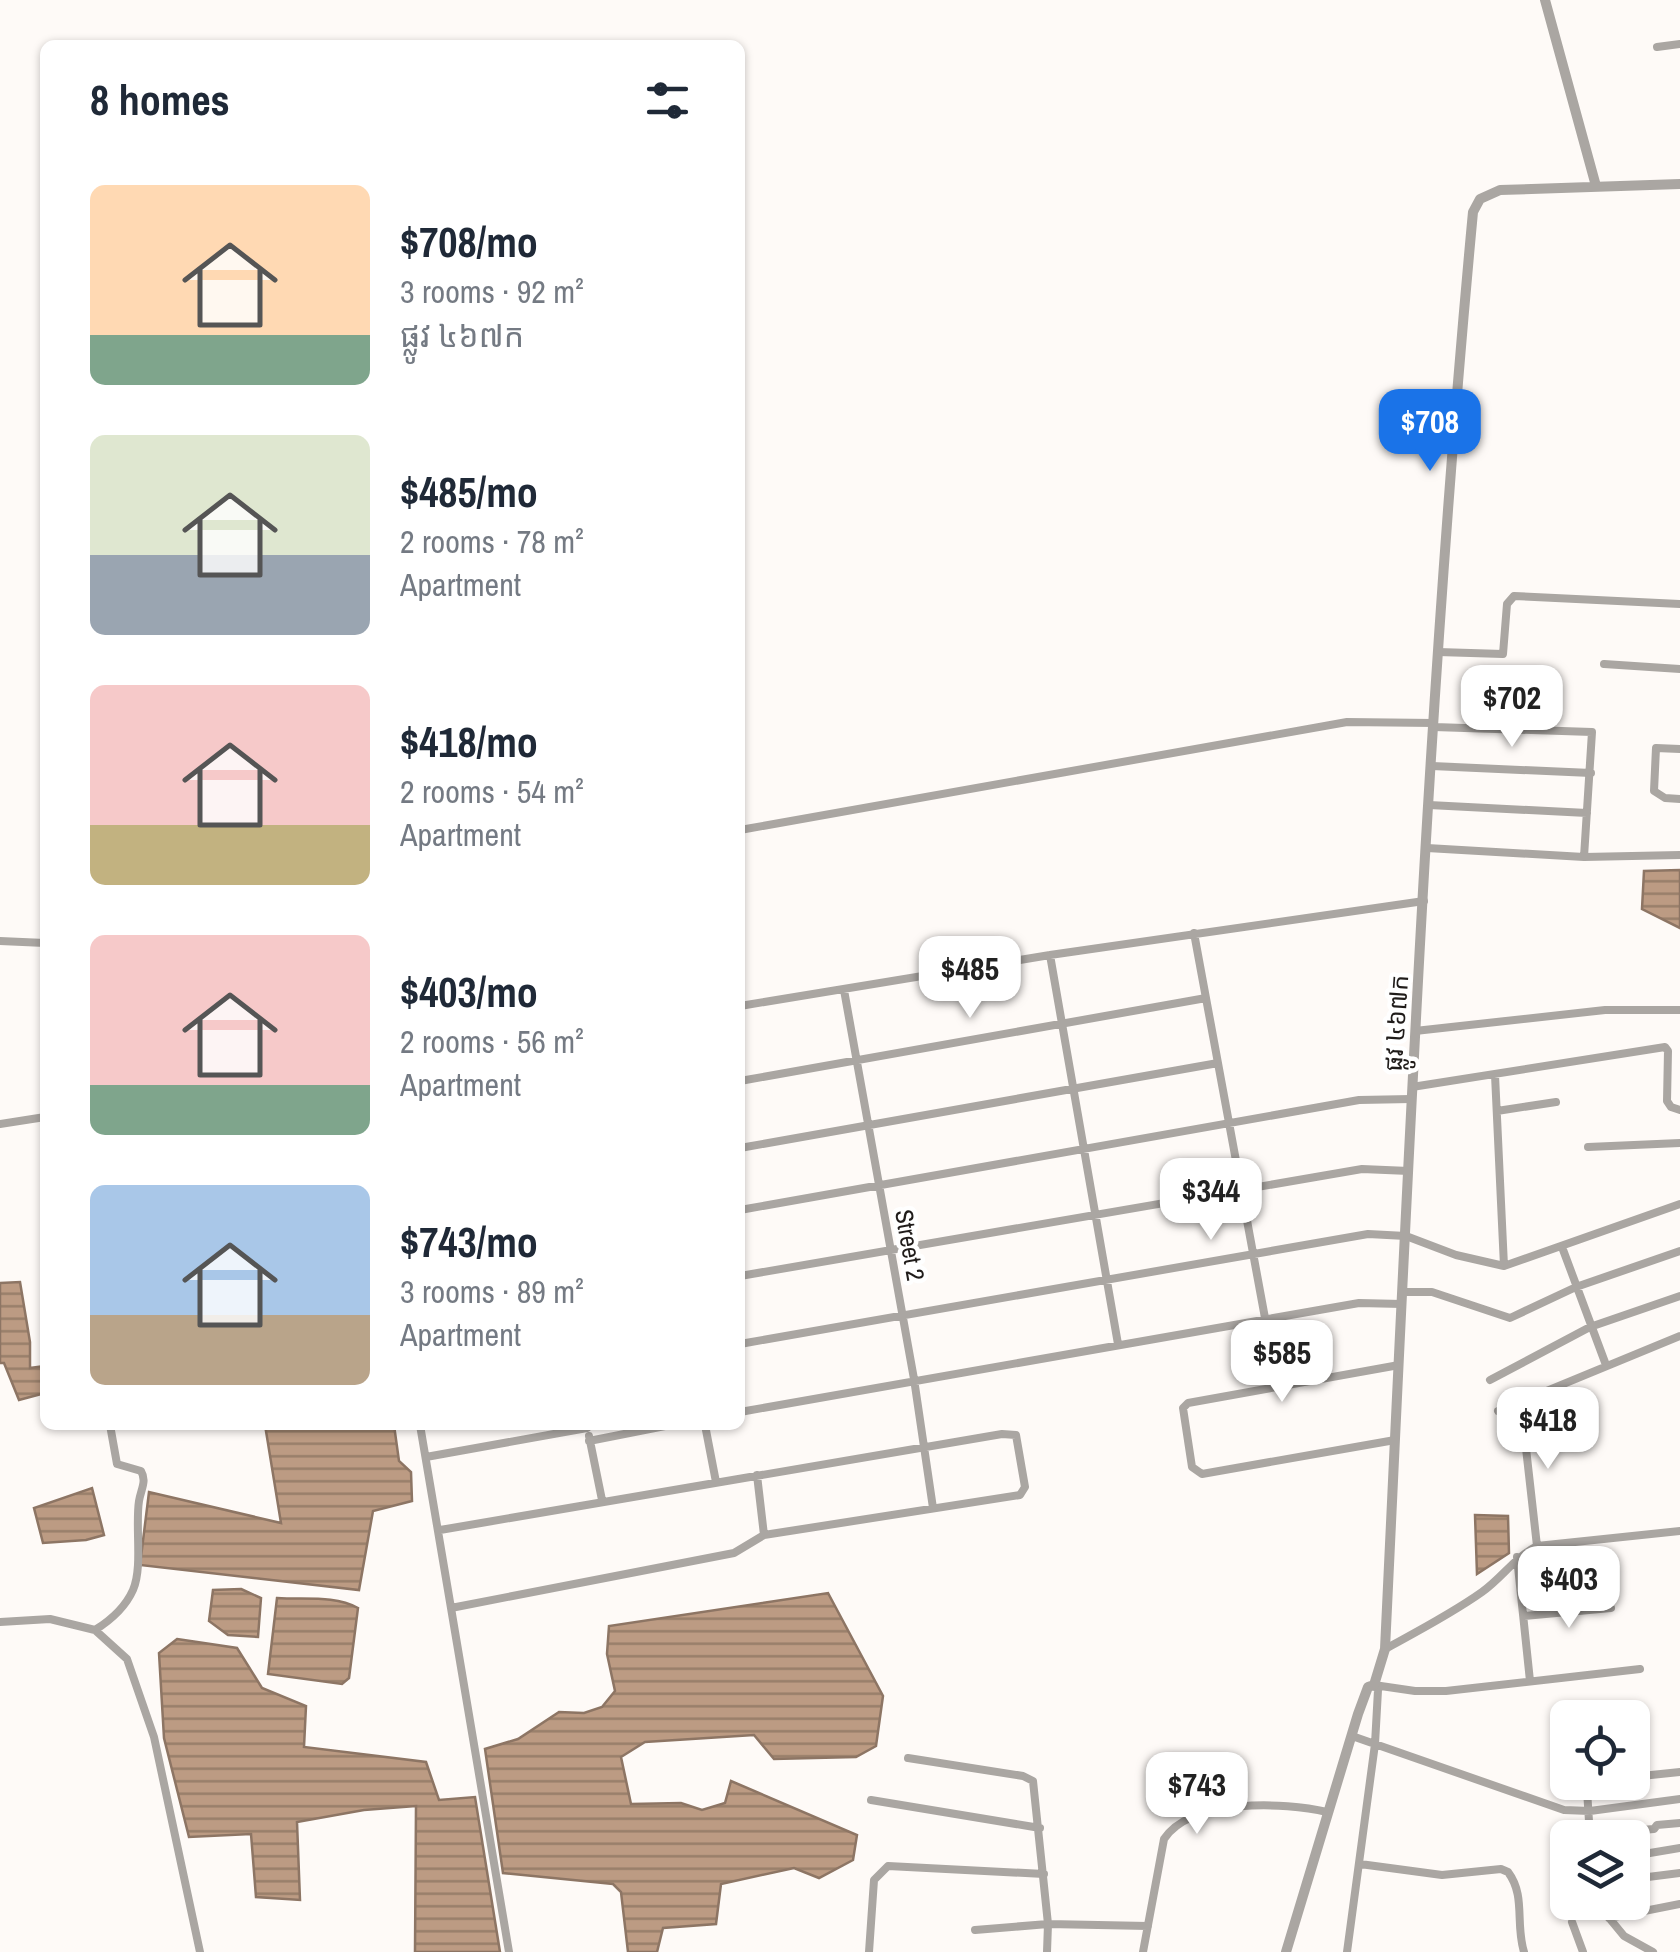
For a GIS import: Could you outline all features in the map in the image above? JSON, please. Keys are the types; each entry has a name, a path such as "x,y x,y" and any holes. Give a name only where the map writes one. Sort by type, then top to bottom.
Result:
{"street":[{"path":"1545,0 1596,186"},
{"path":"1657,47 1680,44"},
{"name":"ផ្លូវ ៤៦៧ក","path":"1286,1952 1327,1812 1385,1649 1411,1093 1438,652 1473,212 1480,199 1490,192 1680,184"},
{"path":"1438,652 1503,654 1508,604 1514,596 1680,604"},
{"path":"1604,664 1680,669"},
{"path":"745,829 1347,722 1592,732 1584,857"},
{"path":"1680,749 1656,748 1653,760 1654,791 1665,798 1680,799"},
{"path":"1432,766 1590,773"},
{"path":"1430,805 1588,813"},
{"path":"1427,848 1584,857 1680,855"},
{"path":"745,1005 1050,955 1424,901"},
{"path":"1194,933 1265,1318"},
{"path":"0,940 40,944"},
{"path":"1050,955 1118,1344"},
{"name":"Street 2","path":"844,990 934,1508"},
{"path":"745,1080 1206,998"},
{"path":"1415,1031 1605,1010 1680,1010"},
{"path":"745,1209 1411,1093 1494,1074 1665,1047 1668,1101 1680,1110"},
{"path":"745,1147 1218,1064"},
{"path":"1494,1074 1504,1266"},
{"path":"1497,1111 1556,1102"},
{"path":"0,1124 40,1118"},
{"path":"1588,1147 1680,1143"},
{"path":"745,1275 1362,1169 1409,1171"},
{"path":"745,1343 1368,1234 1406,1236 1456,1255 1504,1266 1680,1204"},
{"path":"1562,1247 1606,1365"},
{"path":"745,1411 1432,1292 1510,1318 1576,1287 1680,1251"},
{"path":"1490,1380 1590,1327 1680,1296"},
{"path":"1498,1411 1680,1336"},
{"path":"1395,1440 1202,1474 1192,1467 1183,1408 1188,1403 1399,1365"},
{"path":"1521,1404 1537,1546"},
{"path":"95,1630 125,1604 136,1585 138,1510 145,1480 140,1471 117,1464 111,1430"},
{"path":"421,1430 509,1952"},
{"path":"426,1457 566,1430"},
{"path":"588,1430 602,1500"},
{"path":"589,1441 645,1430"},
{"path":"706,1430 716,1482"},
{"path":"440,1530 1002,1434 1016,1435 1025,1487 1020,1495 764,1535 734,1553 451,1608"},
{"path":"757,1475 764,1535"},
{"path":"1385,1649 1446,1617 1487,1588 1517,1557 1537,1546 1680,1531"},
{"path":"1517,1557 1530,1681"},
{"path":"1524,1616 1611,1608"},
{"path":"0,1622 50,1620 95,1630 127,1659 154,1737 200,1952"},
{"path":"1374,1685 1415,1692 1446,1691 1640,1669"},
{"path":"1347,1952 1375,1744 1378,1690 1374,1685"},
{"path":"1352,1736 1564,1810 1590,1811 1680,1799"},
{"path":"908,1758 1030,1779 1036,1787 1047,1952"},
{"path":"1650,1775 1680,1772"},
{"path":"872,1800 1040,1828"},
{"path":"1588,1800 1590,1820"},
{"path":"1144,1952 1164,1839 1170,1830 1236,1806 1296,1804 1327,1812"},
{"path":"1650,1829 1680,1823"},
{"path":"1650,1853 1680,1848"},
{"path":"1360,1864 1442,1875 1501,1869 1508,1872 1520,1902 1517,1930 1524,1952"},
{"path":"869,1952 874,1880 888,1866 1044,1874"},
{"path":"1650,1877 1680,1873"},
{"path":"1650,1910 1680,1904"},
{"path":"1611,1920 1624,1936 1653,1952"},
{"path":"1572,1922 1583,1952"},
{"path":"975,1930 1048,1924 1148,1926"}],"shaded area":[{"path":"1680,870 1680,928 1642,909 1644,871"},
{"path":"20,1282 30,1342 30,1368 40,1367 40,1394 19,1400 4,1363 0,1363 0,1283"},
{"path":"266,1430 395,1430 399,1461 411,1472 412,1501 373,1511 359,1590 140,1565 149,1492 281,1523"},
{"path":"92,1488 104,1535 43,1543 34,1508"},
{"path":"1475,1515 1508,1516 1509,1553 1477,1574"},
{"path":"241,1589 261,1598 258,1637 228,1635 209,1621 213,1590"},
{"path":"828,1593 883,1696 876,1746 856,1757 774,1759 754,1735 645,1742 621,1757 631,1804 681,1803 702,1810 725,1803 731,1781 857,1835 853,1860 819,1878 794,1868 721,1884 716,1924 663,1928 657,1952 628,1952 621,1892 613,1884 503,1873 485,1749 518,1739 559,1712 584,1713 602,1707 615,1691 607,1654 609,1626"},
{"path":"277,1598 329,1600 358,1608 349,1678 342,1684 268,1674"},
{"path":"177,1639 237,1648 262,1688 306,1706 304,1747 426,1762 439,1800 475,1797 500,1952 415,1952 416,1806 297,1822 300,1900 256,1897 251,1834 189,1837 164,1738 159,1653"}]}
